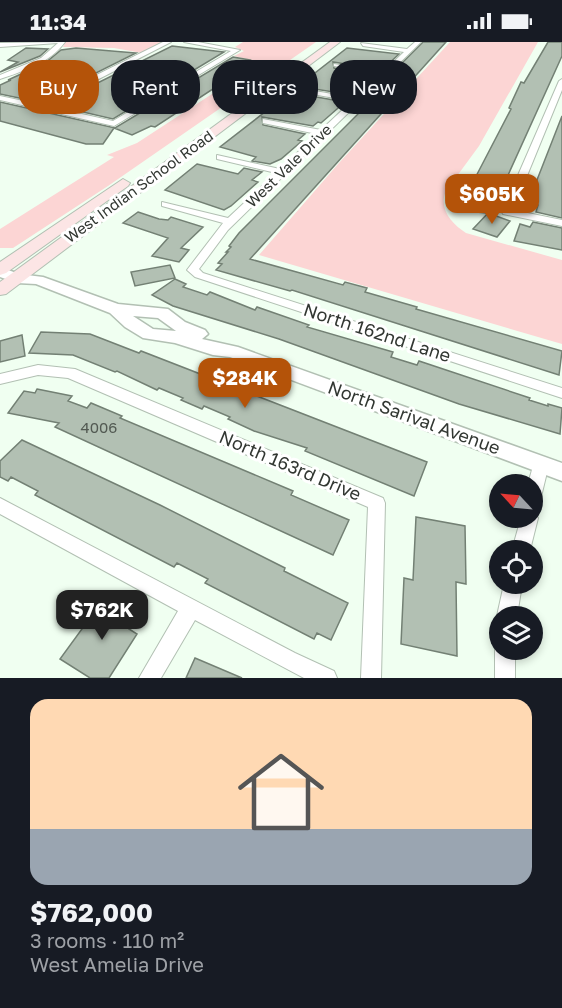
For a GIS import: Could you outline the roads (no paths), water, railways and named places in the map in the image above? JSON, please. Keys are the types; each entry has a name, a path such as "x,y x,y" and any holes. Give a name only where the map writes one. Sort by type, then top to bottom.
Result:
{"main road":[{"name":"West Indian School Road","path":"0,290 13,270 322,42"},
{"name":"West Indian School Road","path":"13,270 336,42"}],"street":[{"path":"0,45 56,42"},
{"path":"0,77 55,52 62,42"},
{"path":"99,76 168,42"},
{"path":"69,114 114,124 237,50 187,42"},
{"name":"West Vale Drive","path":"400,60 418,42"},
{"path":"363,44 409,51"},
{"path":"562,81 507,212 562,223"},
{"path":"0,98 18,102"},
{"name":"West Vale Drive","path":"193,270 231,222 343,114"},
{"path":"266,121 324,133"},
{"path":"220,158 282,172"},
{"path":"165,204 231,222"},
{"name":"North Sarival Avenue","path":"13,270 118,311 162,314 171,318 179,326 217,341 232,351 562,472"},
{"name":"North 162nd Lane","path":"193,270 199,275 562,393"},
{"name":"North Sarival Avenue","path":"118,311 131,323 150,334 176,337 213,349 232,351"},
{"name":"North 163rd Drive","path":"0,379 38,370 70,373 378,503 370,678"},
{"path":"539,474 541,464"},
{"path":"0,505 288,660 327,678"},
{"path":"149,678 192,607"},
{"path":"505,660 505,678"}]}
